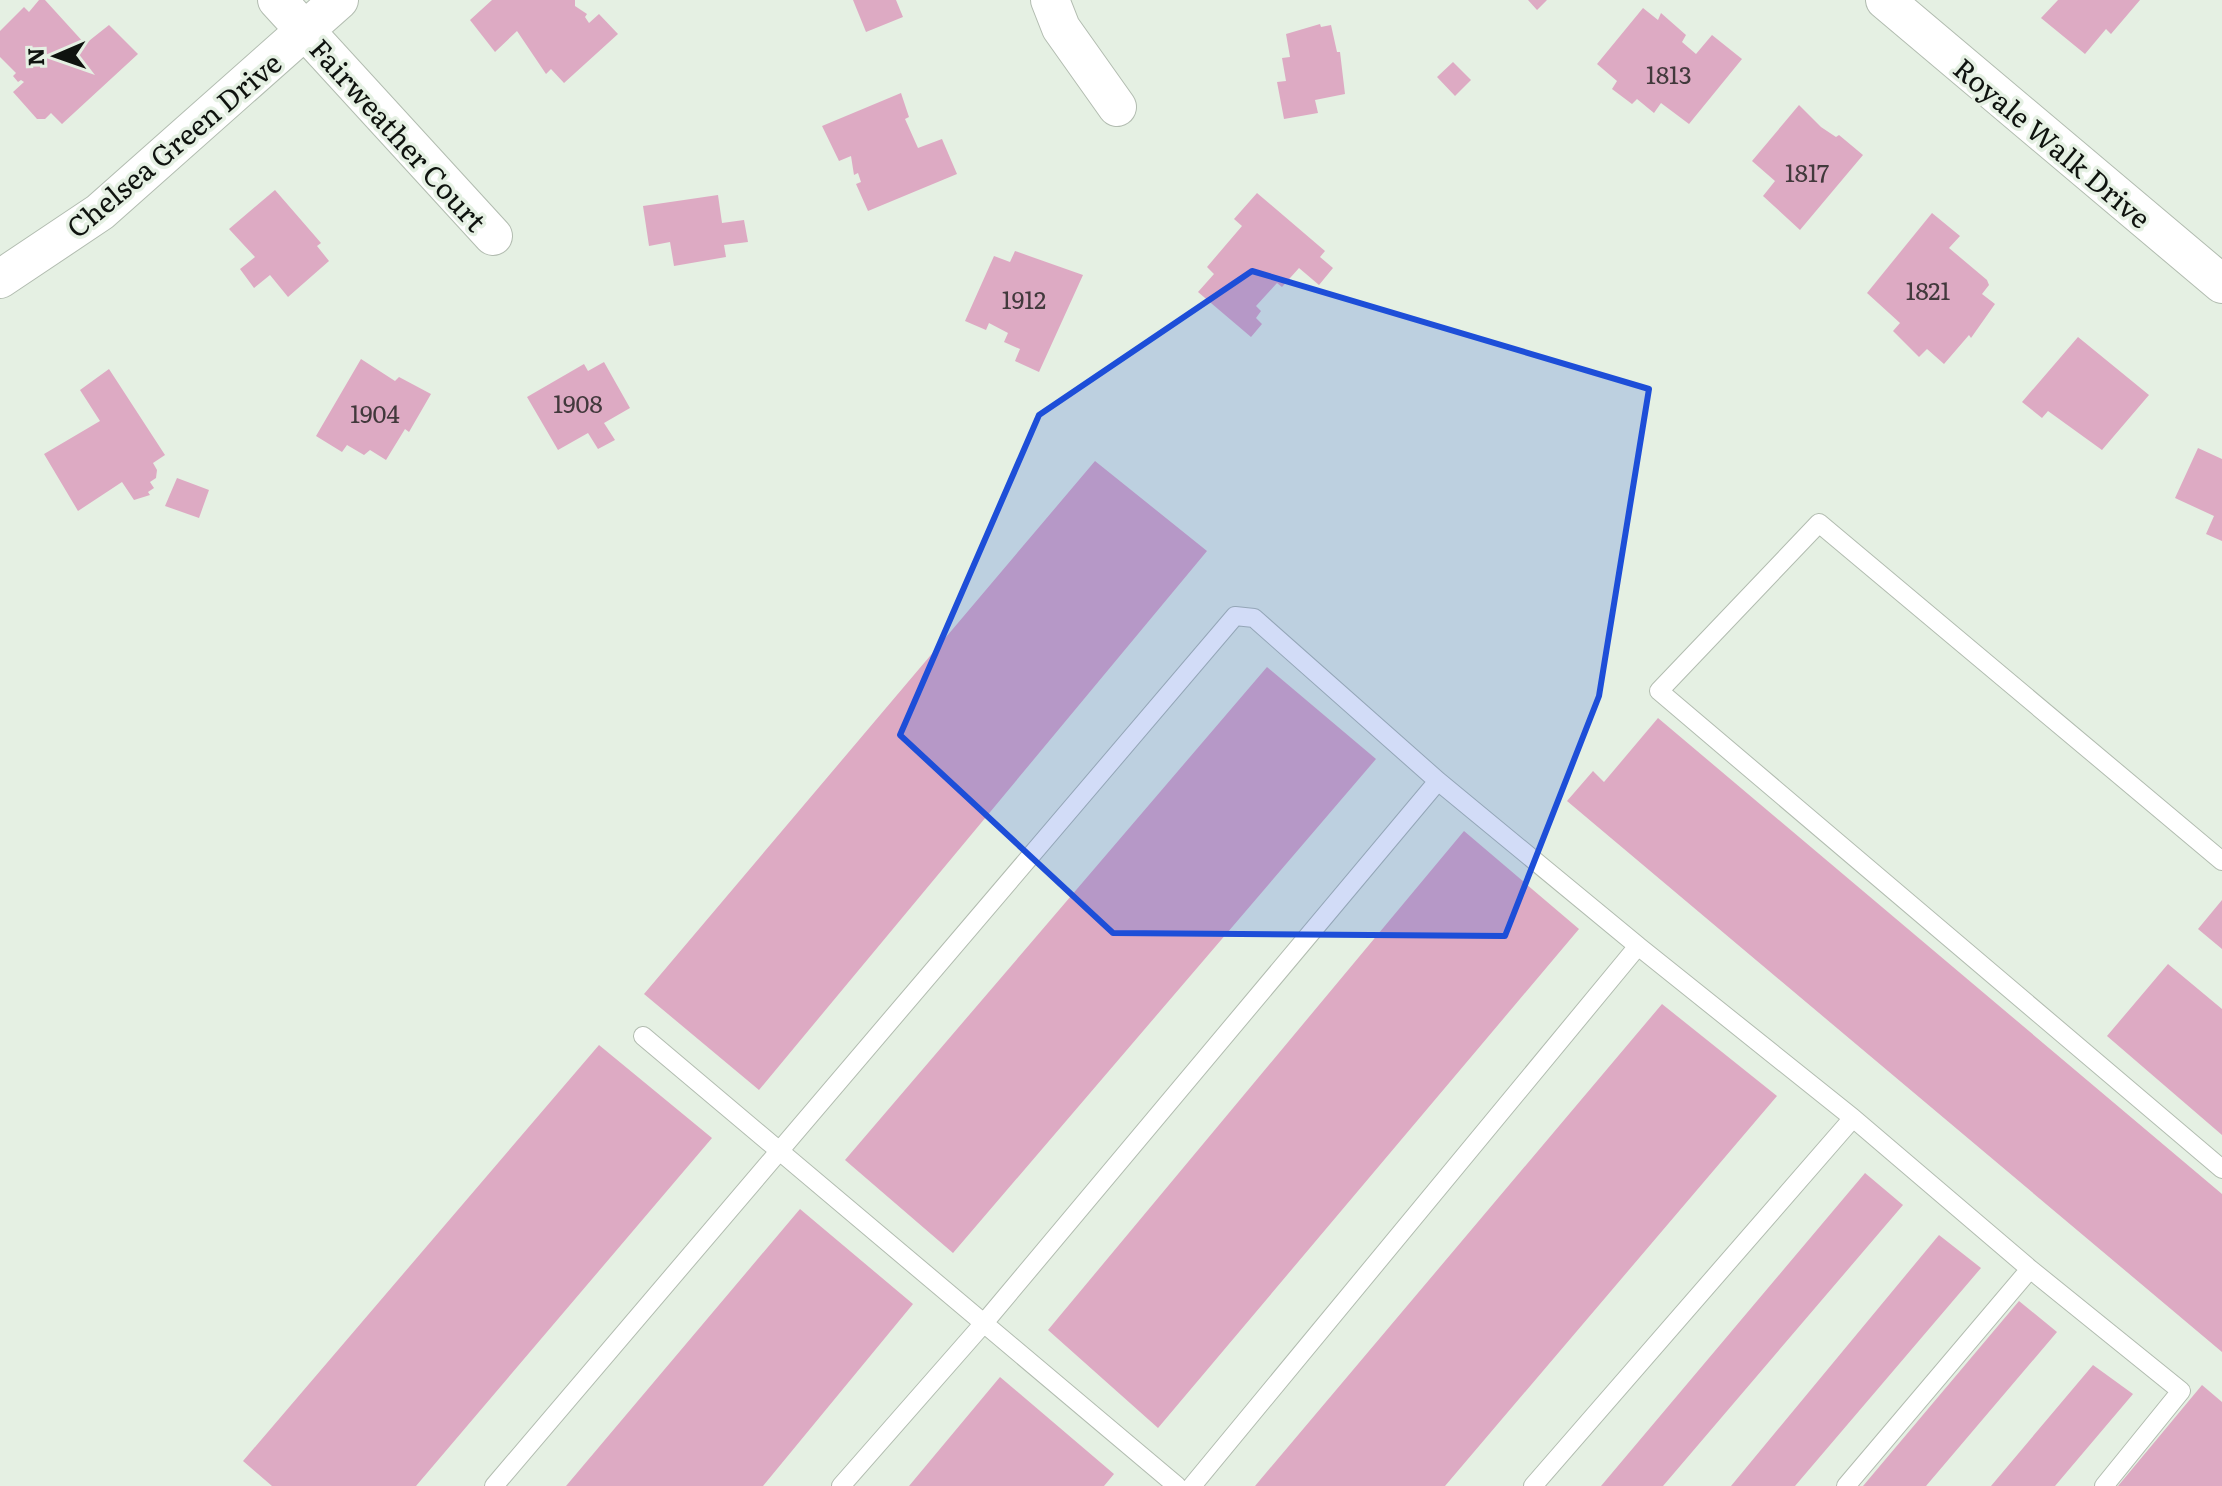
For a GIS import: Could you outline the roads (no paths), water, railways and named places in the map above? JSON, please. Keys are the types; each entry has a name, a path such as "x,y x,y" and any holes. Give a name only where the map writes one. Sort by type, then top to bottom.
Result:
{"street":[{"name":"Fairweather Court","path":"277,0 493,236"},
{"name":"Chelsea Green Drive","path":"0,279 100,212 339,0"},
{"path":"1050,0 1061,28 1117,107"},
{"name":"Royale Walk Drive","path":"1885,0 2222,284"}],"lane":[{"path":"2222,861 1819,523 1659,691 2222,1169"},
{"path":"494,1486 1235,616 1254,618 1438,781 1853,1118 2030,1269 2181,1391 2104,1486"},
{"path":"841,1486 984,1323 1438,781"},
{"path":"1192,1486 1638,946"},
{"path":"643,1036 1177,1486"},
{"path":"1533,1486 1853,1118"},
{"path":"1846,1486 2030,1269"}]}
